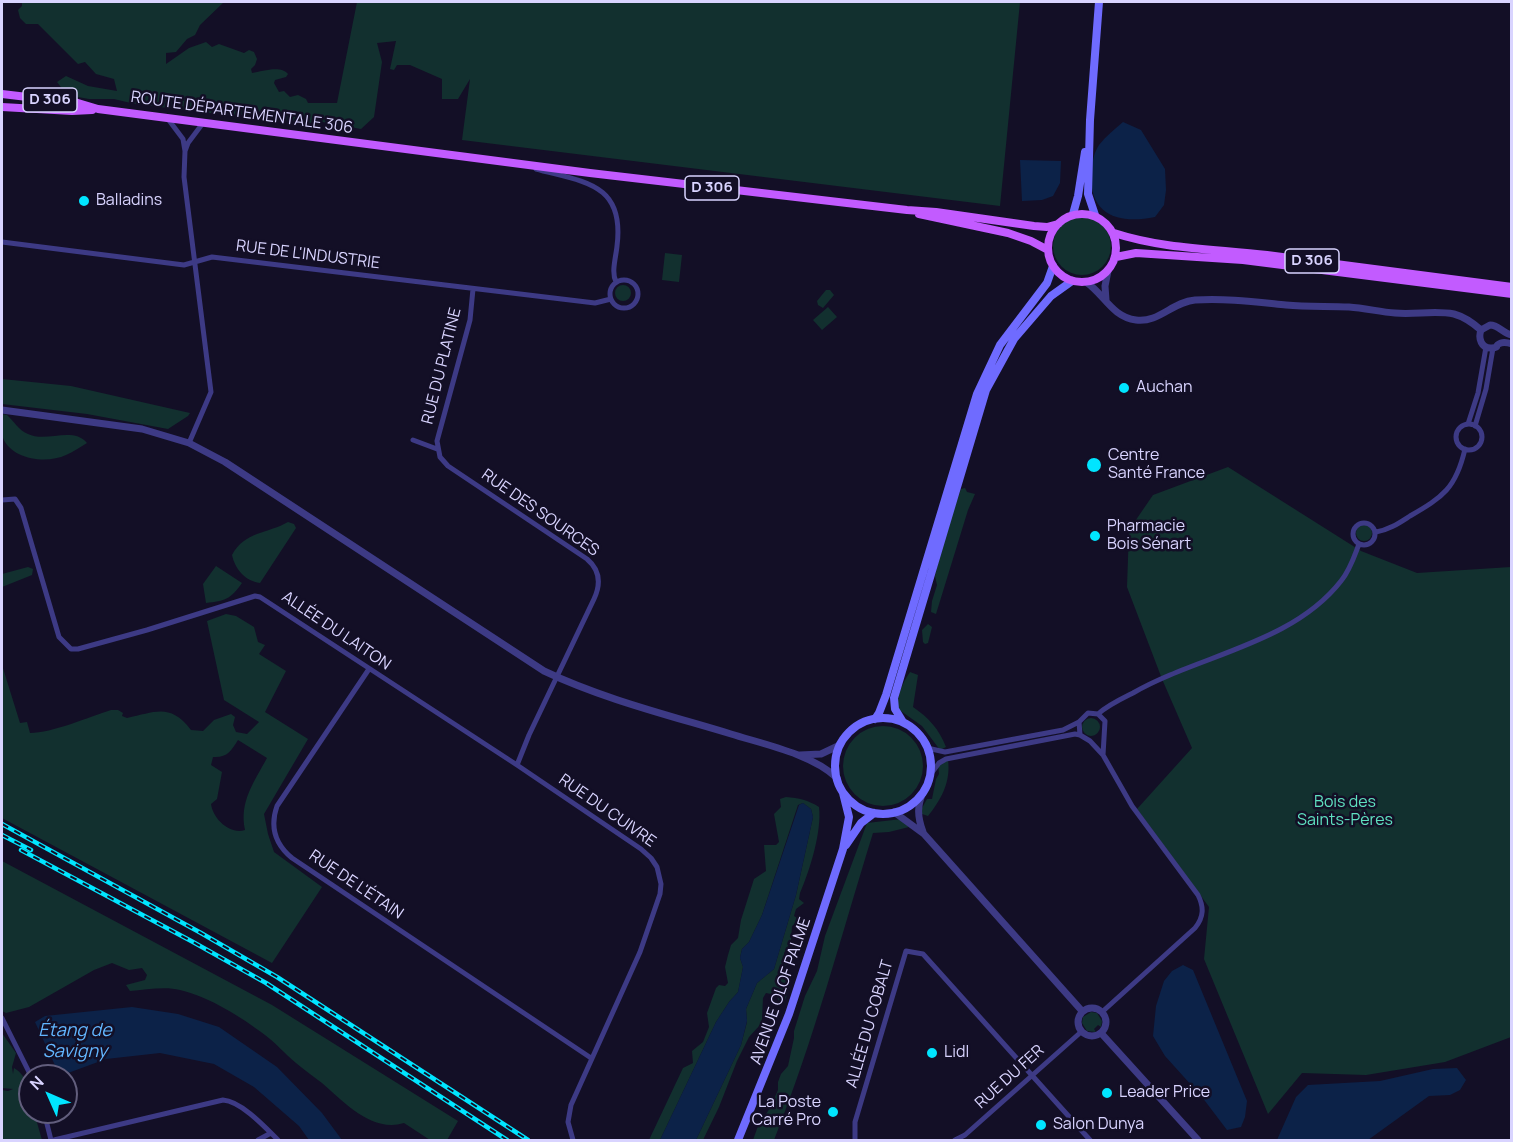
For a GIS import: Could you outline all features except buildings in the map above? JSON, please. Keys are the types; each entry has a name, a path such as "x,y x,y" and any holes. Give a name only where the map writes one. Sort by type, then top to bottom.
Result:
{"main road":[{"path":"1095,215 1088,194 1090,120 1099,2"},
{"name":"ROUTE DÉPARTEMENTALE 306","path":"2,94 78,103 98,109 517,164"},
{"name":"D 306","path":"2,107 72,111 98,109"},
{"path":"1073,214 1090,120"},
{"name":"D 306","path":"517,164 936,212 1034,226 1047,227 1058,224"},
{"name":"D 306","path":"907,210 929,218 1008,233 1048,250"},
{"path":"1073,214 1095,215 1114,233 1117,244 1116,257 1108,271 1098,279 1086,282 1071,281 1062,276 1053,266 1048,250 1049,240 1058,224 1073,214"},
{"name":"D 306","path":"1114,233 1168,246 1266,255 1512,287"},
{"name":"D 306","path":"1116,257 1136,253 1243,260 1512,294"},
{"path":"903,722 889,718 875,719 854,728 840,745 835,761 837,778 843,793 857,806 874,813 894,812 911,804 924,790 930,775 930,757 927,748 920,735 903,722 895,709 894,698 977,394 991,361 1009,331 1047,283 1053,266"},
{"path":"875,719 886,695 955,478 986,390 1007,349 1045,303 1061,287 1071,281"},
{"name":"AVENUE OLOF PALME","path":"738,1140 789,1014 843,849 849,817 843,793"},
{"name":"AVENUE OLOF PALME","path":"843,849 861,823 874,813"}],"street":[{"path":"167,117 183,139 185,151 184,177 211,392 189,443"},
{"path":"185,151 188,142 203,123"},
{"path":"517,164 584,182 603,192 609,198 615,206 620,227 614,268 616,282 610,293 611,300 615,305 627,308 637,300 637,287 628,280 616,282"},
{"name":"RUE DE L'INDUSTRIE","path":"2,242 184,265 212,257 595,303 611,300"},
{"path":"1106,300 1105,286 1108,271"},
{"path":"1086,282 1106,300 1113,310 1134,320 1158,317 1172,307 1186,302 1224,300 1350,308 1403,314 1426,312 1451,314 1466,319 1481,330"},
{"name":"RUE DU PLATINE","path":"437,449 437,441 470,320 473,289"},
{"path":"1490,347 1480,340 1481,330 1486,326 1494,325 1502,332 1512,335"},
{"path":"1500,343 1502,332"},
{"path":"1490,347 1500,343 1512,344"},
{"path":"1468,424 1490,347"},
{"path":"1475,426 1487,382 1490,347"},
{"path":"2,410 142,429 189,443 225,462 515,653 558,677 601,694 797,754 830,771 837,778"},
{"path":"1468,424 1475,426 1480,432 1481,440 1473,449 1465,449 1457,442 1456,434 1461,427 1468,424"},
{"path":"412,440 437,449"},
{"name":"RUE DES SOURCES","path":"437,449 440,457 448,466 587,559 597,570 598,590 558,677"},
{"path":"1359,544 1371,543 1376,532 1393,527 1443,495 1455,479 1465,449"},
{"name":"ALLÉE DU LAITON","path":"2,501 15,499 21,508 59,637 71,649 147,630 255,596 260,597 517,765"},
{"path":"1359,544 1353,535 1353,530 1359,523 1368,523 1376,532"},
{"path":"1098,714 1150,683 1257,641 1297,619 1321,601 1341,581 1359,544"},
{"name":"RUE DE L'ÉTAIN","path":"369,669 276,806 273,824 280,847 292,858 591,1058"},
{"path":"517,765 558,677"},
{"path":"927,748 945,752 1064,730 1079,722 1088,713 1098,714 1105,721 1103,755"},
{"path":"1079,722 1080,735"},
{"path":"930,775 939,763 946,759 1075,734 1090,741 1103,755 1132,806 1198,895 1203,910 1202,917 1195,928 1102,1012"},
{"path":"1090,741 1098,740 1104,735"},
{"path":"797,754 821,754 840,745"},
{"name":"RUE DU CUIVRE","path":"517,765 641,849 655,862 660,875 660,894 652,922 591,1058 569,1114 569,1130 573,1140"},
{"path":"924,790 918,814 924,834"},
{"path":"894,812 924,834 1082,1011"},
{"name":"ALLÉE DU COBALT","path":"855,1140 855,1122 906,951 923,954 1032,1076"},
{"path":"1092,1007 1102,1012 1106,1023 1101,1033 1091,1036 1081,1032 1077,1021 1082,1011 1092,1007"},
{"path":"2,1018 25,1064"},
{"name":"RUE DU FER","path":"955,1140 964,1138 1081,1032"},
{"path":"1101,1033 1198,1140"},
{"path":"1032,1076 1090,1140"},
{"path":"48,1124 53,1140 223,1100 232,1102 241,1108 278,1140"},
{"path":"258,1140 271,1133"}],"green space":[{"path":"22,2 224,2 200,25 195,35 187,39 176,52 166,53 166,64 189,48 206,42 212,47 219,44 244,53 249,50 254,52 257,59 251,69 252,73 276,69 288,74 286,77 275,80 274,83 279,92 284,91 290,97 298,95 306,99 308,103 337,103 357,2 1020,2 1000,206 462,140 470,79 458,99 442,99 442,79 410,65 397,65 394,70 390,69 396,41 377,43 382,62 374,117 361,129 317,121 310,123 288,121 261,112 235,116 135,104 114,99 89,99 67,95 57,82 66,76 88,86 117,91 114,79 96,74 85,62 78,64 38,24 26,24 20,18 18,10"},
{"path":"1082,217 1093,219 1106,230 1111,246 1109,257 1098,270 1082,275 1071,273 1058,262 1053,246 1055,235 1066,222"},
{"path":"665,253 682,255 679,282 662,280"},
{"path":"623,285 629,287 631,293 629,299 623,301 617,299 615,293 617,287"},
{"path":"826,290 830,290 834,295 823,308 818,305 817,301"},
{"path":"828,307 837,317 822,330 813,320"},
{"path":"2,379 71,386 190,413 168,429 87,414 2,404"},
{"path":"2,414 7,415 28,434 43,437 74,436 87,443 58,458 40,459 22,455 14,451 3,438"},
{"name":"Bois des Saints-Pères","path":"1228,467 1361,551 1417,573 1511,567 1511,1037 1445,1062 1366,1075 1302,1073 1268,1114 1204,959 1209,907 1137,809 1192,748 1162,679 1127,587 1129,530 1153,495"},
{"path":"965,488 967,492 975,494 936,614 931,612 937,585 935,576 944,537 961,489"},
{"path":"288,522 294,524 296,528 260,583 245,577 238,569 232,555 237,547 250,537"},
{"path":"1364,525 1372,533 1364,541 1356,533"},
{"path":"216,566 242,583 227,598 206,603 203,584"},
{"path":"28,567 33,569 32,575 2,587 2,574"},
{"path":"226,614 236,616 254,627 258,642 265,645 259,654 286,671 265,712 308,739 264,814 274,852 322,887 272,963 2,818 2,665 20,723 27,722 30,733 49,730 111,710 118,710 123,713 122,716 127,718 154,712 169,713 183,721 191,730 203,731 214,720 231,714 235,717 233,725 236,732 247,734 259,722 224,700 207,621","holes":["238,740 267,758 246,801 245,830 234,830 223,825 212,810 211,804 217,799 222,772 211,765 213,757 228,753"]},
{"path":"928,624 932,627 928,643 925,644 922,630"},
{"path":"910,672 918,675 913,707 937,729 946,747 940,750 922,726 898,709 901,690"},
{"path":"1087,718 1095,718 1100,723 1098,734 1087,736 1082,731 1082,723"},
{"path":"883,726 898,729 911,738 920,751 923,766 920,781 911,794 898,803 883,806 868,803 855,794 846,781 843,766 846,751 855,738 868,729"},
{"path":"948,760 948,776 941,797 928,816 922,814 922,808 927,799 932,799 939,774 938,764"},
{"path":"786,797 803,800 819,807 819,827 808,873 800,893 799,899 804,903 796,909 794,916 802,924 792,926 791,941 784,953 786,968 782,977 790,986 784,1004 781,1005 776,995 766,993 763,998 760,1025 749,1037 737,1061 703,1140 696,1140 741,1045 747,1022 746,1009 757,983 774,969 796,895 813,817 811,809 803,803 798,805 762,915 749,942 742,949 740,958 743,967 738,992 716,1022 660,1140 649,1140 683,1068 693,1063 692,1051 703,1042 709,1027 707,1013 716,988 728,983 725,967 731,945 738,938 741,920 754,879 766,871 764,845 776,845 779,842 774,814 781,807 780,799"},
{"path":"902,819 909,827 873,833 814,1026 774,1140 753,1140 778,1090 781,1074 788,1066 794,1031 805,996 817,971 825,936 867,823"},
{"path":"2,861 272,1005 458,1121 447,1140 430,1140 404,1123 381,1124 359,1114 299,1066 273,1041 214,1003 191,993 174,989 130,991 126,985 145,980 147,975 142,968 129,970 112,963 94,970 29,1007 6,1013 2,1011"},
{"path":"1091,1012 1097,1013 1102,1021 1101,1027 1098,1025 1094,1029 1096,1032 1087,1031 1082,1023 1083,1017"},
{"path":"2,1033 16,1053 12,1067 13,1074 14,1068 18,1071 18,1124 37,1124 42,1140 2,1140 2,1090 13,1089 2,1088"}],"water":[{"path":"1123,122 1141,130 1165,169 1164,205 1155,217 1131,219 1110,214 1102,209 1092,189 1092,163 1097,148"},
{"path":"1020,160 1061,161 1060,183 1053,196 1042,200 1022,201"},
{"path":"803,803 811,809 813,817 796,895 774,969 757,983 746,1009 747,1021 741,1045 696,1140 660,1140 716,1022 738,992 743,967 740,958 742,949 749,942 762,915 799,805"},
{"path":"1183,965 1193,970 1247,1101 1241,1127 1227,1130 1202,1097 1165,1056 1153,1036 1156,1006 1164,981 1172,971"},
{"name":"Étang de Savigny","path":"132,1007 178,1014 219,1027 277,1067 322,1113 342,1140 309,1140 299,1126 254,1087 214,1064 160,1053 106,1059 78,1069 78,1064 54,1064 35,1022 45,1016"},
{"path":"1457,1068 1466,1080 1460,1090 1450,1095 1429,1096 1368,1140 1277,1140 1296,1097 1308,1085 1380,1081 1433,1069"}],"railway":[{"path":"2,824 277,977 528,1140"},
{"path":"2,835 31,850"},
{"path":"21,850 266,983 507,1140"}],"place":[{"name":"Balladins","path":"84,201"},
{"name":"Auchan","path":"1124,388"},
{"name":"Centre Santé France","path":"1094,465"},
{"name":"Pharmacie Bois Sénart","path":"1095,536"},
{"name":"Lidl","path":"932,1053"},
{"name":"Leader Price","path":"1107,1093"},
{"name":"La Poste Carré Pro","path":"833,1112"},
{"name":"Salon Dunya","path":"1041,1125"}]}
